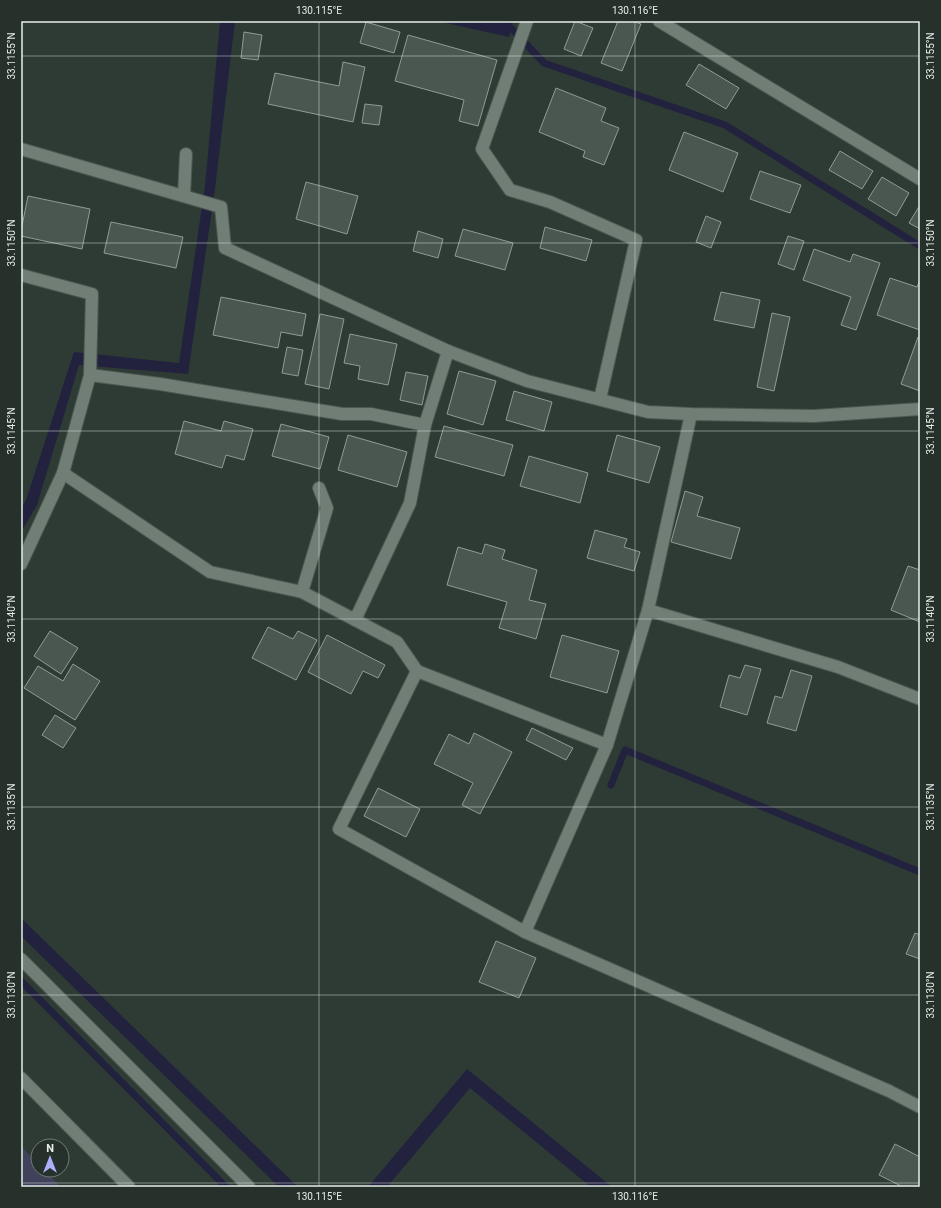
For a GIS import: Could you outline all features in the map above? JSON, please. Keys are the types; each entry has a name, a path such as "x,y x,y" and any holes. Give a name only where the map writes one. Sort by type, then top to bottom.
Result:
{"street":[{"path":"659,21 920,179"},
{"path":"525,26 482,149 510,190 550,202 636,240 600,399"},
{"path":"21,149 221,207 226,248 448,351 527,381 648,412 814,416 920,409"},
{"path":"186,154 189,197"},
{"path":"21,275 92,294 90,375 63,473 21,564"},
{"path":"355,620 410,503 425,425 448,351"},
{"path":"90,375 160,384 342,414 371,414 425,425"},
{"path":"524,932 607,745 648,610 691,414"},
{"path":"63,473 210,572 302,592 397,642 417,671 607,745"},
{"path":"302,592 327,508 319,488"},
{"path":"648,610 838,667 920,699"},
{"path":"417,671 339,829 524,932 889,1091 920,1107"},
{"path":"21,959 249,1187"},
{"path":"21,1078 129,1187"}],"shaded area":[{"path":"220,21 235,21 215,189 188,374 79,365 37,505 21,532 21,509 26,500 74,352 179,363 205,186"},
{"path":"437,21 513,21 509,37"},
{"path":"21,918 298,1187 279,1187 21,936"},
{"path":"467,1069 612,1187 591,1187 470,1088 387,1187 368,1187"},
{"path":"21,1146 30,1156 30,1178 52,1178 61,1187 21,1187"}],"building":[{"path":"575,21 593,28 581,56 564,49"},
{"path":"618,21 632,21 641,24 622,71 601,63"},
{"path":"366,22 400,32 394,53 360,43"},
{"path":"244,32 262,35 258,60 241,58"},
{"path":"408,35 497,60 478,126 459,121 464,100 395,81"},
{"path":"343,62 365,67 353,122 268,104 275,73 339,86"},
{"path":"699,64 739,88 726,109 686,85"},
{"path":"556,88 606,108 601,121 619,128 604,165 583,157 585,151 539,132"},
{"path":"365,104 382,106 379,125 362,123"},
{"path":"684,132 738,153 723,192 669,170"},
{"path":"840,151 873,171 862,189 829,170"},
{"path":"760,171 801,185 790,213 750,199"},
{"path":"882,177 909,193 896,216 868,199"},
{"path":"306,182 358,196 347,234 296,219"},
{"path":"28,196 90,209 82,249 21,236"},
{"path":"920,205 920,229 909,223"},
{"path":"706,216 721,222 711,248 696,242"},
{"path":"111,222 183,237 176,268 104,253"},
{"path":"545,227 592,240 586,261 540,248"},
{"path":"463,229 513,243 505,270 455,256"},
{"path":"418,231 443,239 438,258 413,251"},
{"path":"788,236 804,241 794,270 778,264"},
{"path":"814,249 850,262 853,254 880,263 856,330 841,325 851,297 803,280"},
{"path":"890,278 917,287 920,280 920,330 877,315"},
{"path":"721,292 760,300 754,328 714,320"},
{"path":"221,297 306,314 302,336 281,332 278,348 213,335"},
{"path":"772,313 790,317 774,391 757,387"},
{"path":"320,314 344,319 329,389 305,384"},
{"path":"350,334 397,344 388,385 358,379 360,366 344,363"},
{"path":"918,337 920,337 920,391 901,384"},
{"path":"287,347 303,350 298,376 282,373"},
{"path":"459,371 496,381 483,425 447,414"},
{"path":"406,372 428,376 422,405 400,400"},
{"path":"514,391 552,402 544,431 506,420"},
{"path":"184,421 221,431 224,421 253,429 244,460 226,455 222,468 175,454"},
{"path":"281,424 329,437 320,469 272,456"},
{"path":"444,426 513,445 504,476 435,457"},
{"path":"348,435 407,452 397,487 338,470"},
{"path":"617,435 660,447 649,483 607,471"},
{"path":"529,456 588,473 580,503 520,486"},
{"path":"685,491 703,497 697,516 740,528 731,559 671,542"},
{"path":"595,530 627,539 624,547 640,552 634,571 587,558"},
{"path":"485,544 505,550 502,559 537,570 529,600 546,604 536,639 499,628 507,602 447,585 458,547 482,554"},
{"path":"908,566 920,570 920,622 891,610"},
{"path":"268,627 293,639 298,631 317,640 296,680 252,658"},
{"path":"50,631 78,648 61,674 34,656"},
{"path":"327,635 385,665 378,678 363,671 351,694 308,672"},
{"path":"562,635 619,651 607,693 550,677"},
{"path":"73,664 100,681 75,720 24,688 38,666 63,681"},
{"path":"745,665 761,669 747,715 720,707 729,675 740,678"},
{"path":"791,670 812,676 796,731 767,723 775,696 782,698"},
{"path":"55,715 76,728 63,748 42,735"},
{"path":"532,728 573,748 566,760 526,740"},
{"path":"474,733 512,752 480,814 462,805 473,783 434,764 449,734 469,744"},
{"path":"378,788 420,809 406,837 364,816"},
{"path":"915,933 920,935 920,959 906,954"},
{"path":"496,941 536,958 519,998 479,982"},
{"path":"895,1144 920,1157 920,1187 903,1187 879,1175"}],"waterway":[{"path":"502,26 511,28 544,63 725,125 920,246"},
{"path":"611,785 625,750 920,872"},
{"path":"21,981 226,1187"}]}
